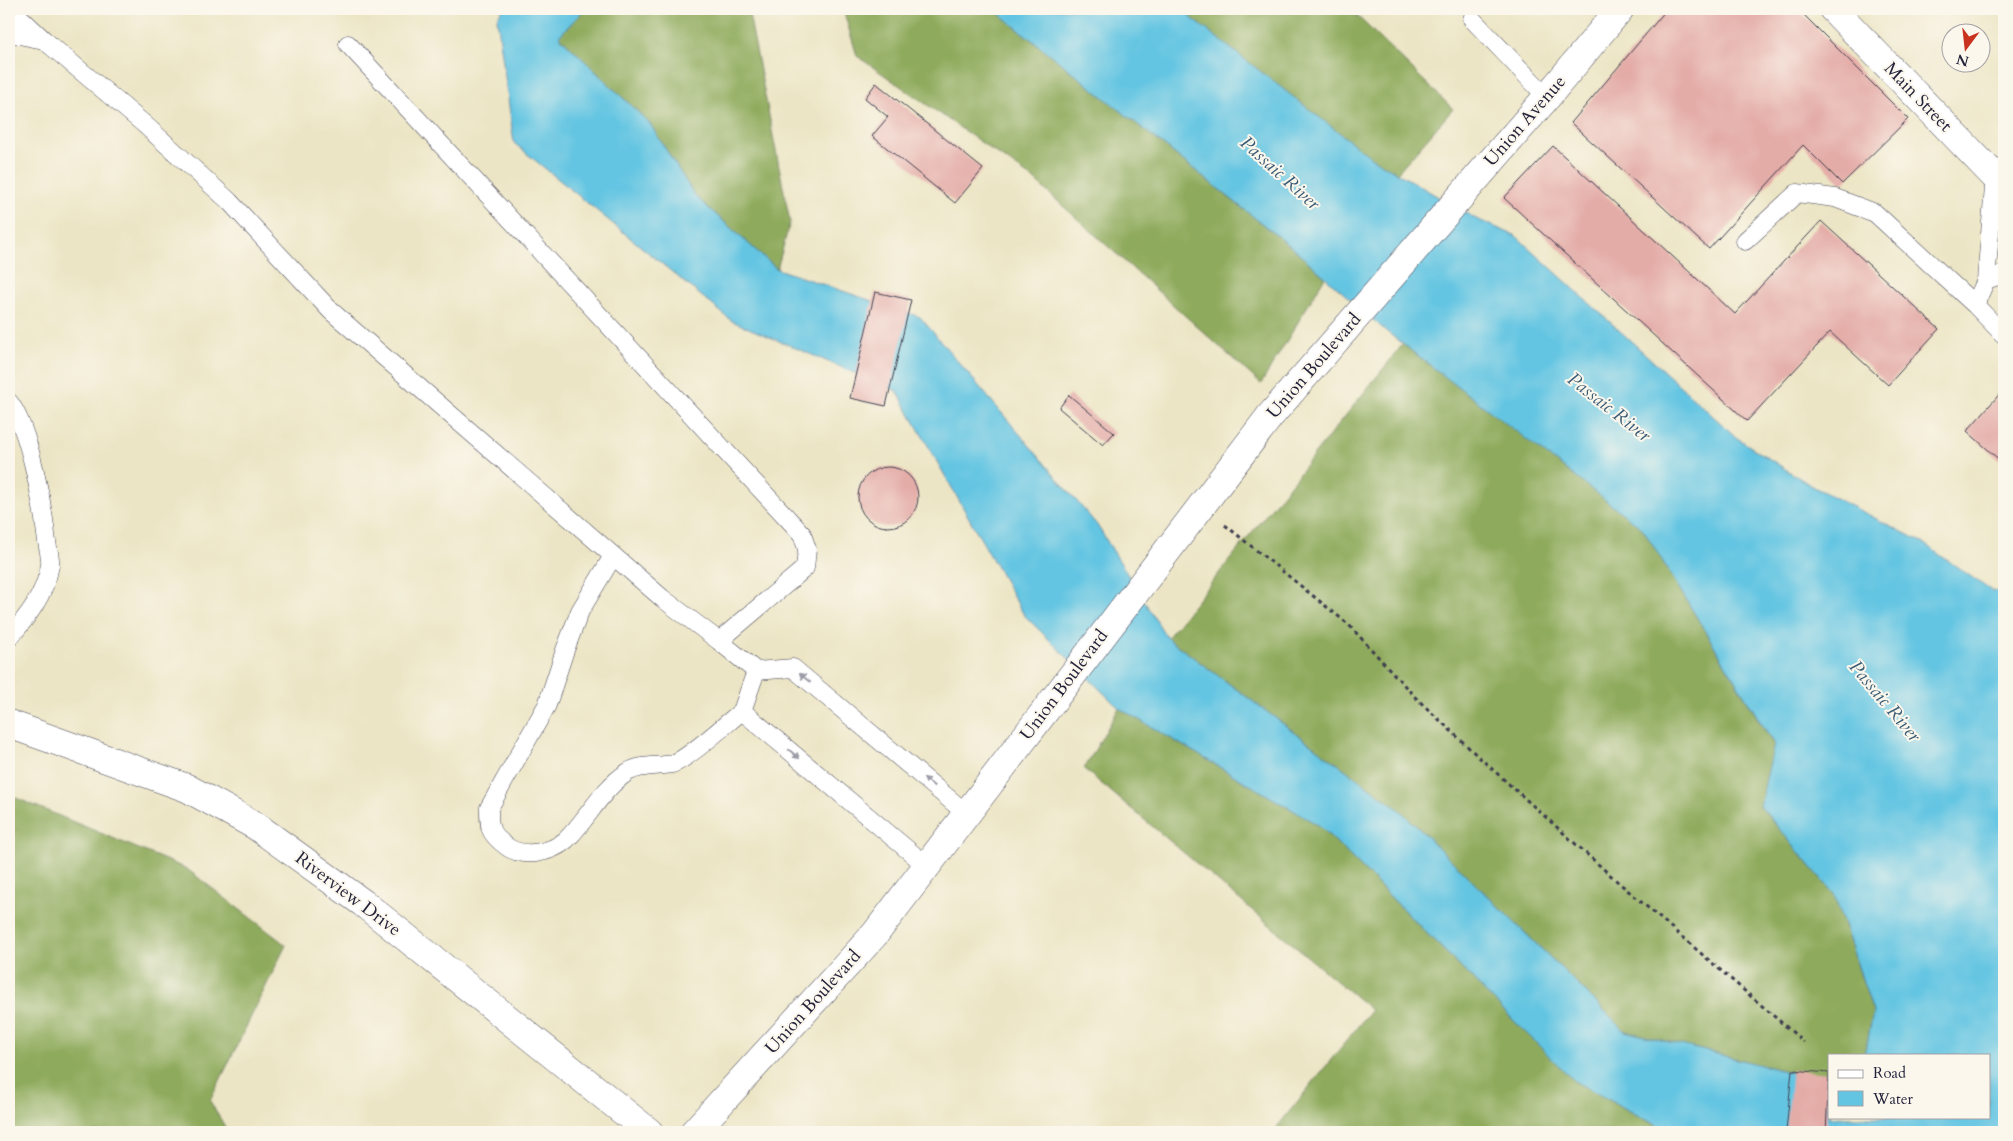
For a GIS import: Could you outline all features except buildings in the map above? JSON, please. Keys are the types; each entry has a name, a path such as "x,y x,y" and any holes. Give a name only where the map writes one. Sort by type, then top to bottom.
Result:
{"main road":[{"name":"Union Avenue","path":"1429,233 1547,97 1620,9"},
{"name":"Main Street","path":"1832,9 2000,181"},
{"name":"Union Boulevard","path":"694,1132 875,934 1270,416 1429,233"},
{"name":"Riverview Drive","path":"9,724 187,788 256,826 362,903 649,1132"}],"lane":[{"path":"9,9 144,124 229,201 331,311 662,598 756,671 793,668 967,814"},
{"path":"1472,19 1547,97"},
{"path":"9,33 44,40"},
{"path":"348,44 802,534 807,549 804,568 719,641"},
{"path":"1975,305 1986,280 2000,181"},
{"path":"1745,242 1797,193 1835,198 1875,213 1975,305 2004,335"},
{"path":"1986,280 2004,274"},
{"path":"9,402 22,428 35,476 50,564 42,594 30,613 9,638"},
{"path":"613,556 580,611 547,705 489,808 489,827 495,838 510,850 528,854 549,850 566,840 603,794 628,772 646,766 674,763 693,751 742,710 756,671"},
{"path":"742,710 927,866"}],"path":[{"path":"1201,506 1348,624 1416,698 1481,759 1618,882 1804,1042"}],"green space":[{"path":"585,9 748,9 790,222 777,269 695,196 650,124 559,36"},
{"path":"843,9 993,9 1295,250 1325,277 1261,384 1032,178 857,56"},
{"path":"1180,9 1350,9 1453,109 1397,173 1371,158"},
{"path":"1403,344 1643,528 1774,745 1760,806 1834,894 1873,1012 1865,1054 1828,1054 1828,1074 1789,1072 1625,1031 1400,810 1167,638"},
{"path":"1119,708 1320,826 1574,1081 1669,1132 1273,1132 1371,1010 1084,769"},
{"path":"9,795 187,869 286,945 210,1101 228,1132 9,1132"}],"water":[{"name":"Passaic River","path":"503,9 585,9 559,36 650,124 695,196 777,269 920,317 1097,525 1167,638 1400,810 1625,1031 1789,1072 1828,1074 1828,1118 1990,1118 1990,1054 1865,1054 1873,1012 1834,894 1760,806 1774,744 1643,529 1387,332 1295,250 993,9 1180,9 1372,158 1476,219 1516,236 1737,438 1810,485 1920,541 1990,590 2004,593 2004,1132 1669,1132 1574,1081 1320,826 1119,708 1024,615 897,391 732,321 514,143 497,18"}]}
